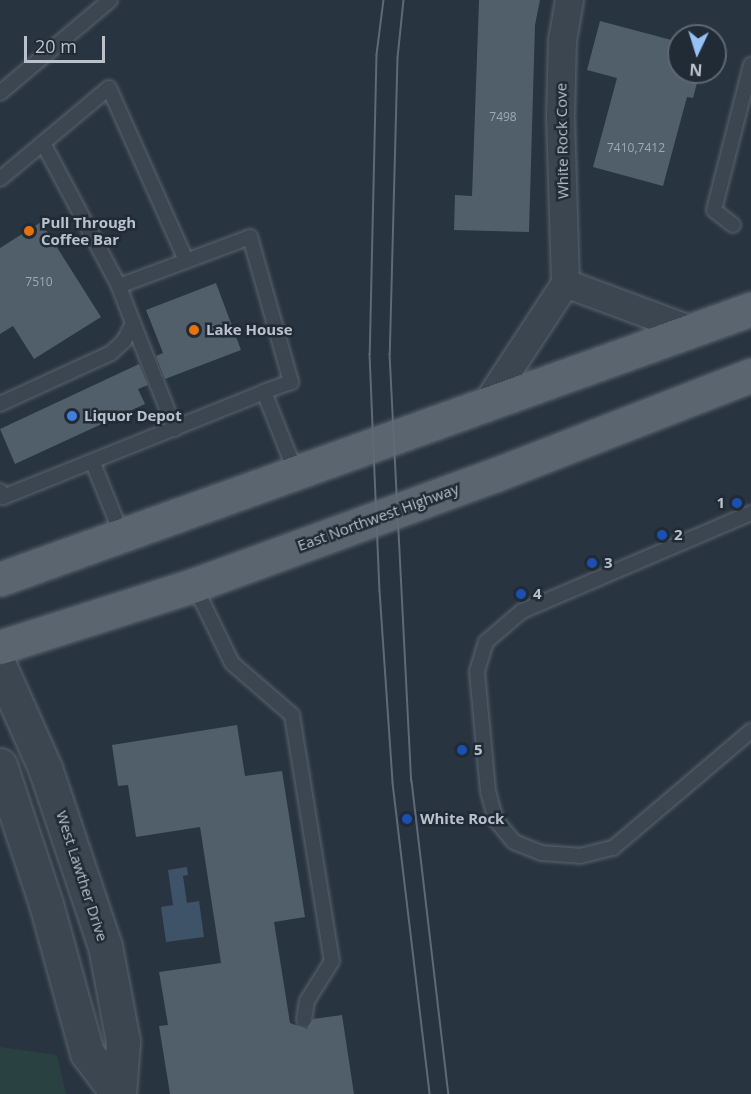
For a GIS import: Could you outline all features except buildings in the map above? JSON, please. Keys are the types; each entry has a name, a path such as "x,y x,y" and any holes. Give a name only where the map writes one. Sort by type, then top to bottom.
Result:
{"main road":[{"path":"0,579 751,309"},
{"name":"East Northwest Highway","path":"0,647 194,585 495,475 751,375"}],"street":[{"name":"White Rock Cove","path":"566,283 560,117 562,40 569,0"},
{"path":"485,405 566,283 692,330"},
{"name":"West Lawther Drive","path":"0,668 45,768 105,946 123,1041 119,1094"},
{"name":"West Lawther Drive","path":"0,765 62,957 87,1053 119,1094"},
{"path":"62,957 105,946"}],"lane":[{"path":"0,93 110,0"},
{"path":"733,225 714,210 751,64"},
{"path":"0,178 109,88 186,260"},
{"path":"43,143 119,286 175,429"},
{"path":"0,491 3,497 291,382 250,237 119,286"},
{"path":"0,404 111,353 124,341 133,323"},
{"path":"264,392 296,473"},
{"path":"93,463 122,535"},
{"path":"751,513 522,611 508,620 486,642 477,672 488,791 496,820 514,842 542,853 580,856 613,848 751,731"},
{"path":"194,585 231,663 292,715 332,962 307,1001 304,1020"}],"green space":[{"path":"0,1047 57,1055 66,1094 0,1094"}],"water":[{"path":"187,867 188,875 183,876 187,903 199,901 204,937 166,942 161,907 173,905 168,870"}],"tram line":[{"path":"384,0 377,55 370,354 380,591 393,783 430,1094"},
{"path":"404,0 398,58 390,354 412,781 449,1094"}],"place":[{"name":"Pull Through Coffee Bar","path":"29,231"},
{"name":"Lake House","path":"194,330"},
{"name":"Liquor Depot","path":"72,416"},
{"name":"1","path":"737,503"},
{"name":"2","path":"662,535"},
{"name":"3","path":"592,563"},
{"name":"4","path":"521,594"},
{"name":"5","path":"462,750"},
{"name":"White Rock","path":"407,819"}]}
